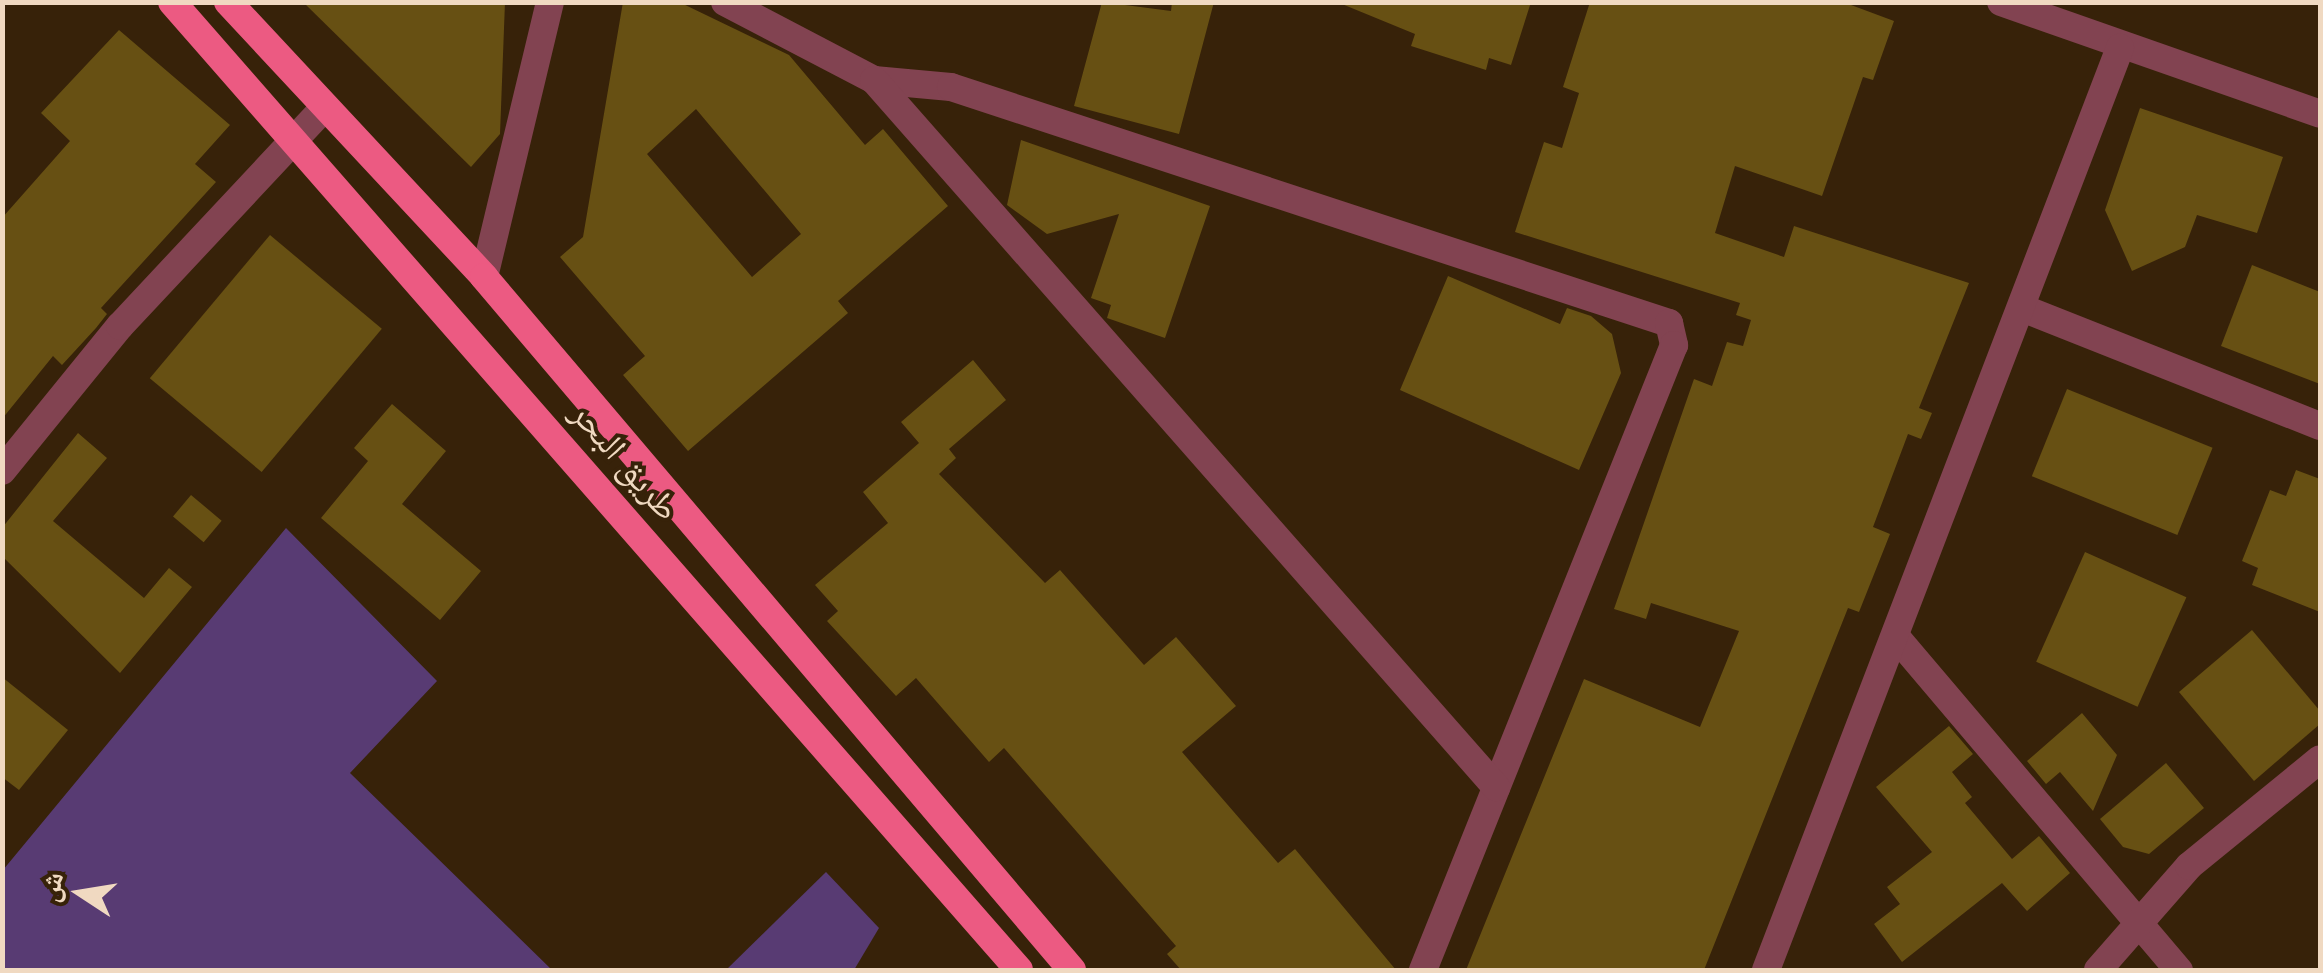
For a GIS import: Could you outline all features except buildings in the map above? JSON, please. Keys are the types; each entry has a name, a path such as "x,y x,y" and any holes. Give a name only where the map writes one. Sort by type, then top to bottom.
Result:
{"highway":[{"name":"طريق البحر","path":"172,2 1019,970"},
{"name":"طريق البحر","path":"228,2 484,277 1072,970"}],"street":[{"path":"484,277 550,2"},
{"path":"725,2 874,80 1496,788"},
{"path":"2000,2 2120,48 2320,114"},
{"path":"1766,970 2027,310 2120,48"},
{"path":"874,80 951,88 1669,323 1674,345 1423,970"},
{"path":"2,471 288,139 324,108"},
{"path":"2027,310 2320,426"},
{"path":"1897,638 2140,918 2180,970"},
{"path":"2098,970 2140,918 2320,759"}],"shaded area":[{"path":"286,528 437,681 350,773 552,970 3,970 3,870"},
{"path":"826,872 879,928 854,970 726,970"}]}
